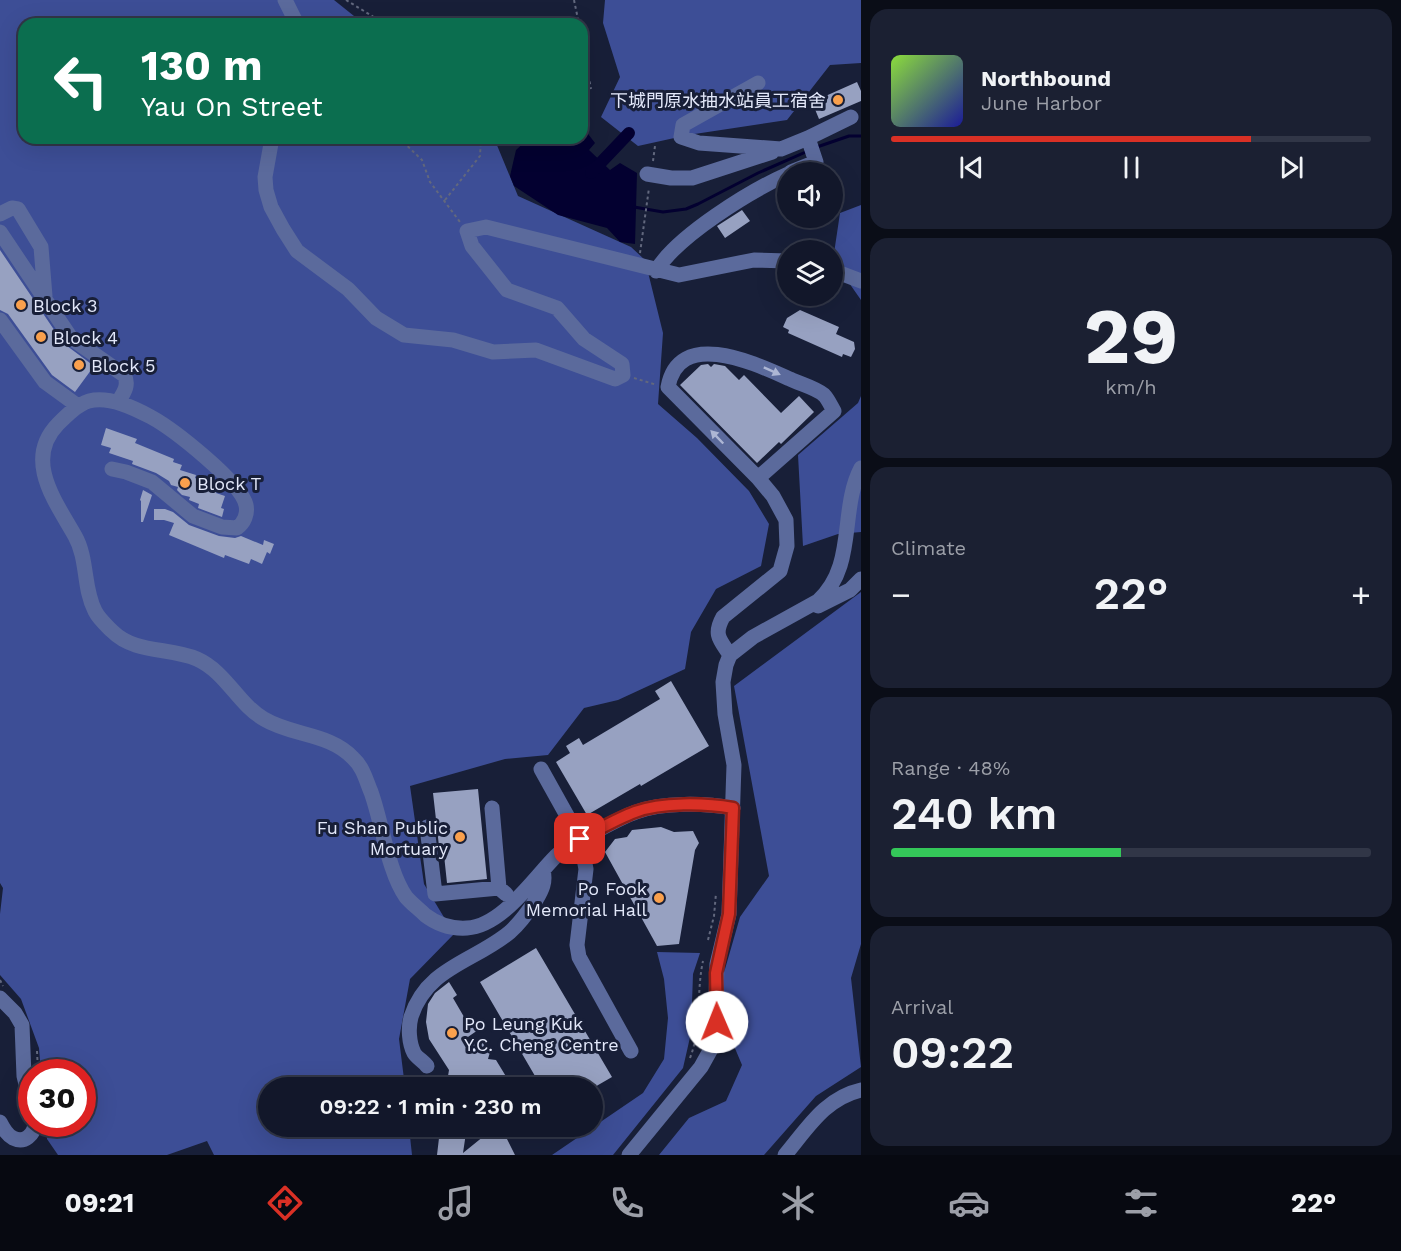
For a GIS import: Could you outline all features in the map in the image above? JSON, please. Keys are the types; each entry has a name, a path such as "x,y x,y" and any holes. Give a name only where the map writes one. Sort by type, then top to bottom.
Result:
{"street":[{"path":"285,0 294,18"},
{"path":"758,83 683,125 681,137 699,143 781,149"},
{"path":"650,174 671,178 692,178 781,149 851,117"},
{"path":"808,138 816,162"},
{"path":"271,144 265,177 266,190 271,207 297,251 348,289 376,318 404,335 453,340 493,352 536,350 615,379 623,375 622,364 584,339 557,309 507,291 472,246 467,231 486,227 679,275 754,260 777,261"},
{"path":"656,271 662,261 702,226 777,179"},
{"path":"0,214 12,208 18,209 41,247 45,296"},
{"path":"0,232 71,338 127,378 126,388 118,402"},
{"path":"843,274 861,281"},
{"path":"0,320 45,382 78,406"},
{"path":"730,655 718,637 717,627 723,617 780,571 787,546 786,520 773,496 758,478 669,387 670,376 675,367 691,356 711,353 754,363 824,394 834,411 758,478"},
{"path":"112,469 152,482 193,516 231,529 242,524 246,515 246,505 239,491 217,467 152,418 118,402 90,401 78,406 65,417 48,438 43,464 44,479 78,540 83,555 89,595 102,621 118,637 130,644 192,657 207,664 219,673 253,711 265,720 338,746 352,757 363,770 396,878 405,895 432,920 450,928 472,928 501,915 566,848 631,814 645,809 671,806 733,808"},
{"path":"629,1155 701,1067 713,1042 717,1022 717,964 729,914 733,808 734,765 725,714 723,682 726,665 730,655 753,637 819,601 836,580 843,559 854,483 861,468"},
{"path":"788,619 838,597 850,590 861,579"},
{"path":"541,770 580,839 586,869 577,945 579,957 631,1051"},
{"path":"492,808 499,888 514,901"},
{"path":"428,827 435,894 499,888"},
{"path":"421,1061 411,1044 409,1024 415,1005 429,985 448,969 510,932 525,916 540,894 544,885 543,870"},
{"path":"0,998 15,1013 22,1025 23,1059"},
{"path":"785,1155 822,1110 844,1096 861,1090"},
{"path":"0,1122 20,1147"}],"path":[{"path":"346,0 375,18"},
{"path":"574,0 578,18"},
{"path":"588,73 591,89"},
{"path":"405,144 422,160 430,182 467,231"},
{"path":"445,200 480,156 481,144"},
{"path":"639,259 655,146"},
{"path":"623,375 669,387"},
{"path":"706,948 714,916 716,883"},
{"path":"687,1065 695,1046 704,959"}],"shaded area":[{"path":"0,0 334,0 356,18 18,18 18,144 496,144 518,196 631,247 645,260 663,333 658,404 697,438 749,491 769,524 761,566 716,589 691,632 685,669 618,700 584,708 548,755 505,759 410,786 424,884 454,934 410,979 399,1039 404,1077 258,1077 258,1137 410,1137 412,1155 214,1155 207,1141 167,1155 58,1155 47,1137 96,1137 96,1059 40,1059 39,1048 21,999 0,975 0,914 3,888 0,883"},
{"path":"605,0 861,0 861,63 830,65 787,120 688,135 638,146 601,117 620,77 603,23"},
{"path":"588,134 595,143 589,150 610,170 620,163 637,173 635,244 620,242 607,228 558,215 514,186 510,176 516,150 522,144 588,144"},
{"path":"861,205 861,300 843,274 843,240 836,240 838,228 843,228 843,212"},
{"path":"861,396 861,532 838,534 803,546 798,455 858,403"},
{"path":"861,592 861,944 851,978 861,1067 816,1096 764,1155 659,1155 689,1118 726,1101 742,1065 726,1027 721,983 740,917 769,876 734,686"},
{"path":"657,952 700,953 693,974 691,1033 683,1068 613,1155 552,1155 578,1137 603,1137 603,1120 643,1093 664,1059 668,1018 664,979"}],"building":[{"name":"下城門原水抽水站員工宿舍","path":"857,82 861,91 861,101 819,119 812,102"},
{"path":"742,210 750,221 725,238 717,226"},
{"path":"0,250 63,343 94,366 75,392 52,375 8,314 0,310"},
{"path":"800,310 839,327 836,334 854,342 855,349 851,357 843,354 842,357 788,333 789,330 783,327 787,318"},
{"path":"708,364 711,367 714,364 725,366 739,380 744,375 781,413 799,396 814,412 781,444 779,442 757,463 680,385 701,365"},
{"path":"106,428 137,439 135,443 174,459 173,462 182,465 180,470 196,475 195,478 203,481 202,485 217,490 216,493 225,496 221,508 224,509 222,517 198,508 199,504 189,500 190,497 182,495 177,490 178,487 171,485 169,481 156,473 132,464 133,461 109,453 111,448 101,445"},
{"path":"143,490 152,495 143,522 141,522 140,500"},
{"path":"154,509 173,512 189,525 219,536 235,538 241,536 263,545 264,540 274,544 270,554 267,552 262,564 251,559 249,564 225,555 224,558 169,535 174,523 154,520"},
{"path":"671,681 709,746 587,815 556,762 570,753 566,746 579,738 583,745 660,699 655,691"},
{"name":"Fu Shan Public Mortuary","path":"478,789 487,879 447,883 444,855 440,855 433,793"},
{"name":"Po Fook Memorial Hall","path":"661,827 674,832 693,831 699,843 695,850 679,944 657,946 605,852 615,839 627,837 632,830"},
{"path":"536,948 612,1077 603,1082 603,1077 536,1077 480,982"},
{"path":"449,982 457,995 453,998 467,1022 472,1020 478,1030 465,1039 483,1042 490,1052 488,1059 496,1060 506,1077 448,1077 449,1070 429,1039 426,1022 428,1004 435,993"},
{"path":"465,1137 463,1153 483,1137 506,1137 515,1155 437,1155 439,1138"}],"waterway":[{"path":"591,173 629,133"},
{"path":"817,147 849,136 861,136"},
{"path":"634,207 663,212 686,209 808,151"}],"place":[{"name":"下城門原水抽水站員工宿舍","path":"838,100"},
{"name":"Block 3","path":"21,305"},
{"name":"Block 4","path":"41,337"},
{"name":"Block 5","path":"79,365"},
{"name":"Block T","path":"185,483"},
{"name":"Fu Shan Public Mortuary","path":"460,837"},
{"name":"Po Fook Memorial Hall","path":"659,898"},
{"name":"Po Leung Kuk Y.C. Cheng Centre","path":"452,1033"}],"route":[{"path":"580,839 637,811 662,806 733,808 729,914 718,955 716,973 717,1022"}]}
